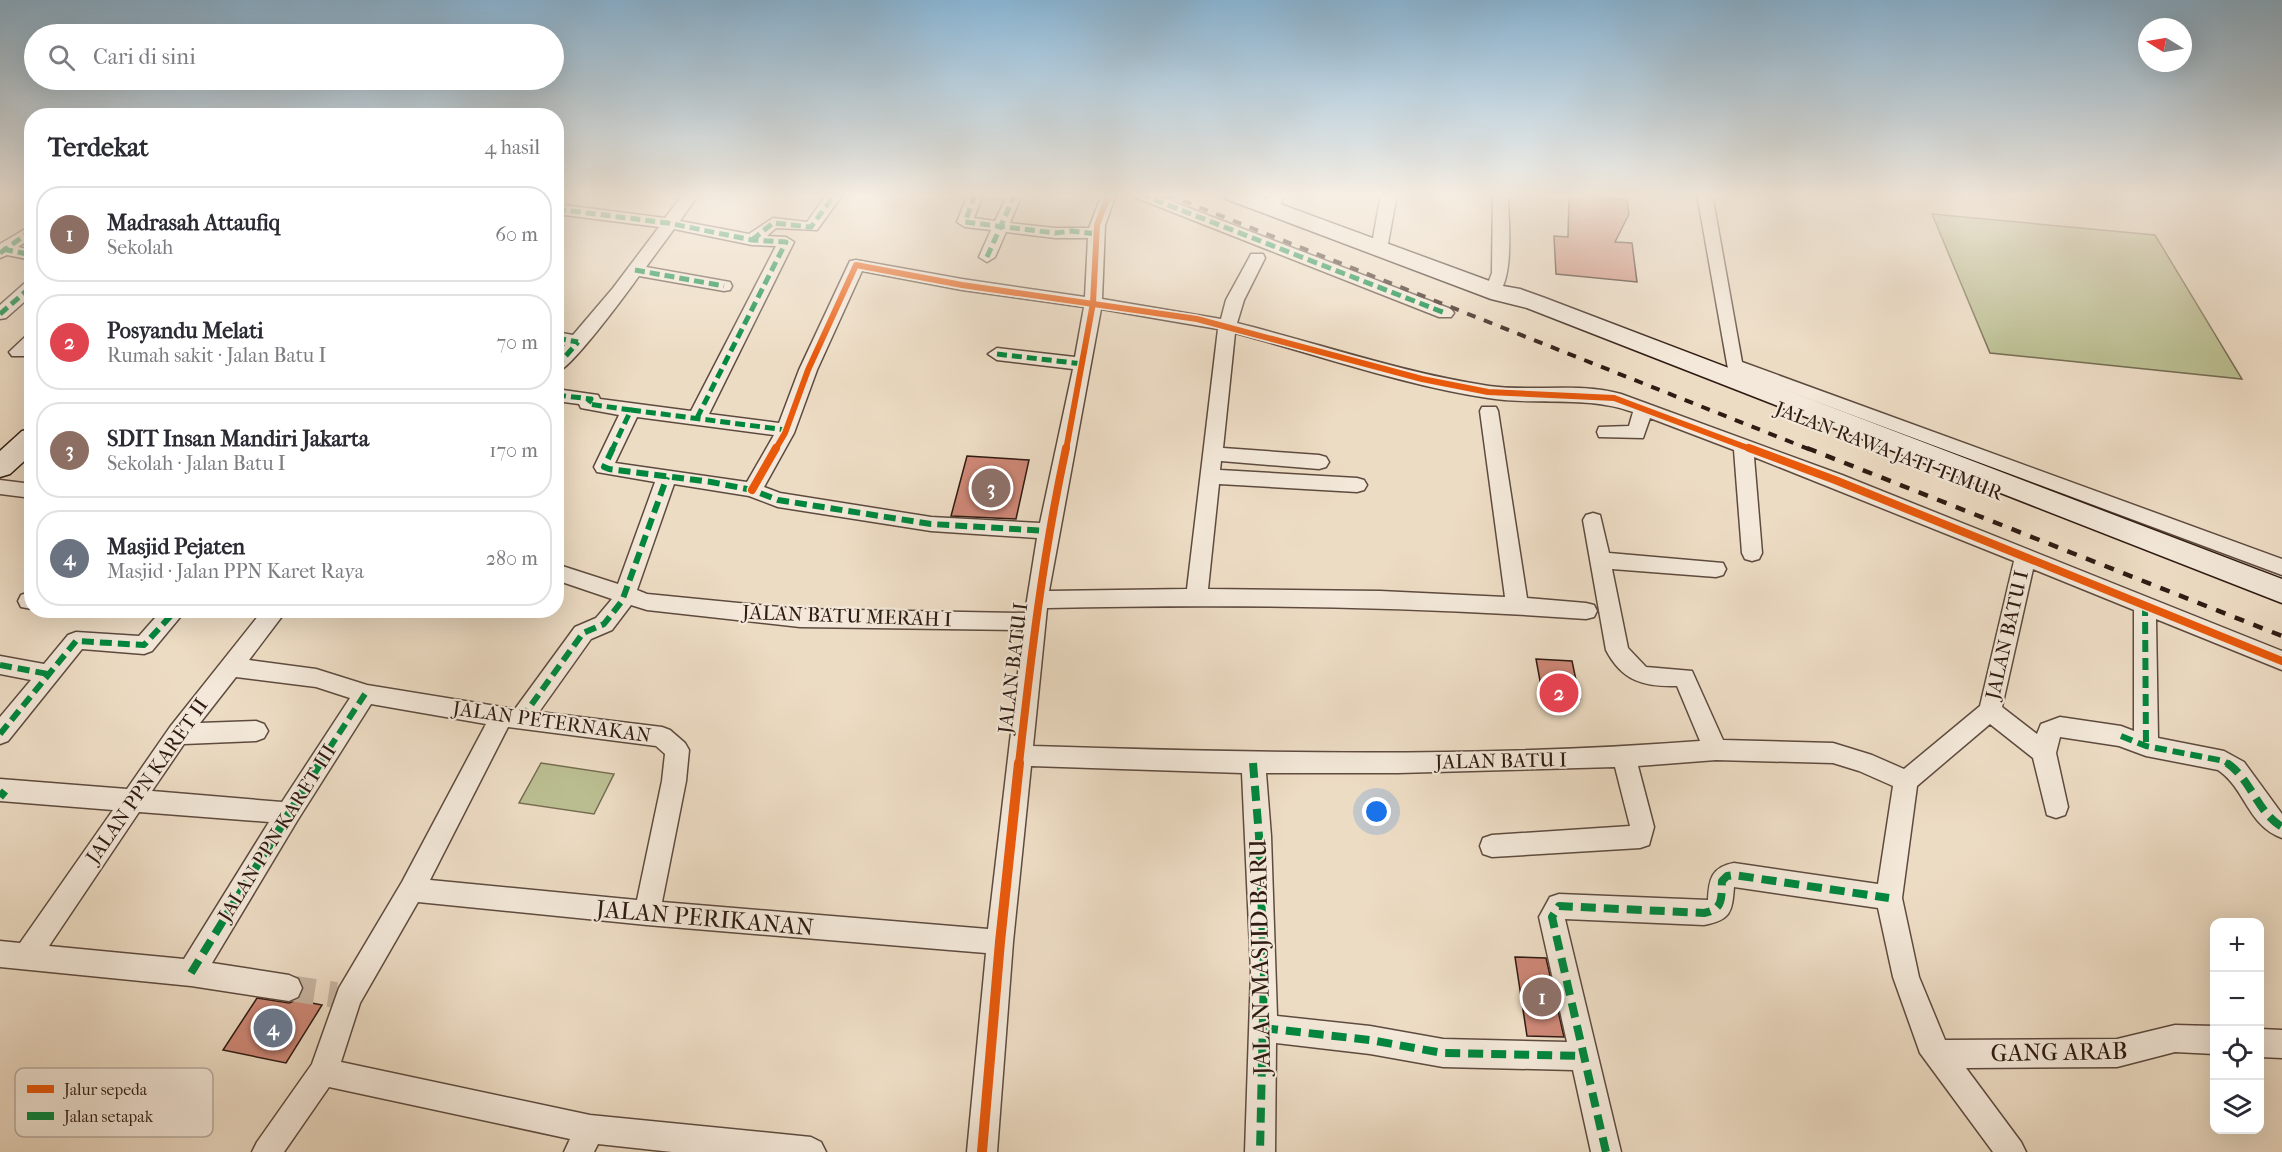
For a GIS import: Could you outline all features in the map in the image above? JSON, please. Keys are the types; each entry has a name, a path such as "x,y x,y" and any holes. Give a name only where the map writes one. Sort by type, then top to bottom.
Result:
{"main road":[{"name":"JALAN RAWA JATI TIMUR","path":"1379,249 1496,293 1511,294 1536,303 2282,591"},
{"name":"JALAN RAWA JATI TIMUR","path":"1496,293 1505,301 2282,602"},
{"path":"0,467 24,445"}],"street":[{"path":"564,358 651,248"},
{"path":"696,420 783,248"},
{"path":"987,257 991,248"},
{"name":"JALAN BATU I","path":"982,1152 1000,942 1036,611 1047,531 1083,364 1093,303 1095,248"},
{"path":"1278,248 1446,313"},
{"path":"1496,293 1500,273 1500,248"},
{"path":"1713,248 1734,365 2282,567"},
{"path":"2,250 24,254"},
{"path":"1196,599 1227,326 1235,300 1257,258"},
{"path":"752,490 786,430 808,370 856,265 977,287 1093,303 1227,326 1379,368 1486,392 1532,397 1585,395 1614,398 1835,480 2282,661"},
{"path":"635,270 724,286"},
{"path":"0,314 24,294"},
{"path":"564,339 578,342"},
{"path":"997,354 1083,364"},
{"path":"564,396 591,399 588,404 696,420 786,430"},
{"path":"1606,432 1636,433 1644,408"},
{"path":"631,410 604,467 752,490 778,500 931,524 1047,531"},
{"path":"1489,411 1517,605"},
{"path":"1743,446 1752,553"},
{"path":"1213,454 1319,462"},
{"path":"1209,476 1357,485"},
{"path":"267,1152 323,1072 342,996 411,890 511,718 583,633 604,624 612,617 625,595 667,477"},
{"path":"0,487 24,490"},
{"path":"1593,520 1617,650 1628,669 1647,677 1684,677 1716,750"},
{"name":"JALAN BATU I","path":"1019,756 1252,763 1398,763 1624,758 1716,750 1833,753 1864,762 1906,781 1990,711 2025,558"},
{"path":"1600,560 1716,568"},
{"name":"JALAN BATU MERAH I","path":"564,575 647,602 800,618 1036,611 1196,599 1517,605 1586,611"},
{"path":"2145,604 2146,746"},
{"path":"0,734 78,640 144,645 169,618"},
{"name":"JALAN PPN KARET II","path":"27,956 130,801 178,734 269,618"},
{"path":"0,665 48,674"},
{"name":"JALAN PETERNAKAN","path":"229,667 325,680 349,686 365,694 511,718 662,737 677,750 674,781 647,913"},
{"name":"JALAN PPN KARET III","path":"191,973 288,813 365,694"},
{"path":"1990,711 2044,753"},
{"path":"2056,807 2044,753 2049,731 2060,727 2121,736 2146,746 2224,761 2236,769 2269,819 2282,827"},
{"path":"178,734 256,731"},
{"path":"1492,846 1640,837 1642,827 1624,758"},
{"name":"JALAN MASJID BARU","path":"1252,763 1260,859 1264,971 1260,1152"},
{"path":"1906,781 1889,898 1906,978 1930,1043 2011,1152"},
{"path":"2,793 288,813"},
{"path":"1606,1152 1582,1056 1552,917 1559,906 1704,913 1715,911 1720,906 1722,881 1726,876 1734,875 1889,898"},
{"name":"JALAN PERIKANAN","path":"411,890 647,913 1000,942"},
{"path":"0,954 191,973 289,988"},
{"path":"1263,1028 1370,1040 1443,1053 1582,1056"},
{"name":"GANG ARAB","path":"1938,1054 2118,1053 2138,1050 2170,1040 2210,1040"},
{"path":"2264,1043 2282,1044"},
{"path":"323,1072 585,1140 811,1152"}],"green space":[{"path":"1946,248 2163,248 2242,379 1990,353"},
{"path":"541,763 614,774 594,814 519,803"}],"building":[{"path":"1555,248 1633,248 1637,282 1556,274"},
{"path":"967,456 1029,460 1016,519 951,516"},
{"path":"1536,659 1572,661 1580,699 1543,697"},
{"path":"1515,957 1546,958 1564,1037 1527,1036"},
{"path":"257,998 289,1003 297,1000 322,1005 286,1063 223,1050"}],"tunnel":[{"path":"289,988 336,995"}],"railway":[{"path":"1301,248 1811,450"},
{"path":"1807,448 2282,636"}],"marked path":[{"path":"0,253 7,248"},
{"path":"696,420 783,248"},
{"path":"987,257 991,248"},
{"path":"1278,248 1445,313"},
{"path":"3,249 24,253"},
{"path":"635,270 724,286"},
{"path":"0,314 24,293"},
{"path":"564,339 578,342"},
{"path":"564,358 578,342"},
{"path":"997,354 1083,364"},
{"path":"564,396 591,399 588,404 631,410 604,467 609,469 711,482 752,490 778,500 931,524 1048,531"},
{"path":"631,410 786,430"},
{"path":"521,719 583,633 604,624 622,601 667,477"},
{"path":"2145,604 2146,746"},
{"path":"0,734 76,641 144,645 169,618"},
{"path":"0,665 48,674"},
{"path":"191,973 288,813 365,694"},
{"path":"2121,736 2146,746 2224,761 2236,769 2269,819 2282,827"},
{"path":"1253,763 1259,836 1264,971 1260,1152"},
{"path":"0,797 5,791"},
{"path":"1606,1152 1552,917 1559,906 1704,913 1715,911 1720,905 1722,881 1727,876 1734,875 1889,898"},
{"path":"1263,1028 1370,1040 1443,1053 1582,1056"}],"cycle path":[{"path":"982,1152 1000,942 1037,600 1048,531 1078,393 1093,303 1096,248"},
{"path":"752,490 785,433 808,370 856,265 962,285 1197,319 1422,379 1488,392 1614,398 1835,480 2282,661"}],"place":[{"name":"SDIT Insan Mandiri Jakarta","path":"991,488"},
{"name":"Posyandu Melati","path":"1559,693"},
{"name":"Madrasah Attaufiq","path":"1542,997"},
{"name":"Masjid Pejaten","path":"273,1028"}]}
